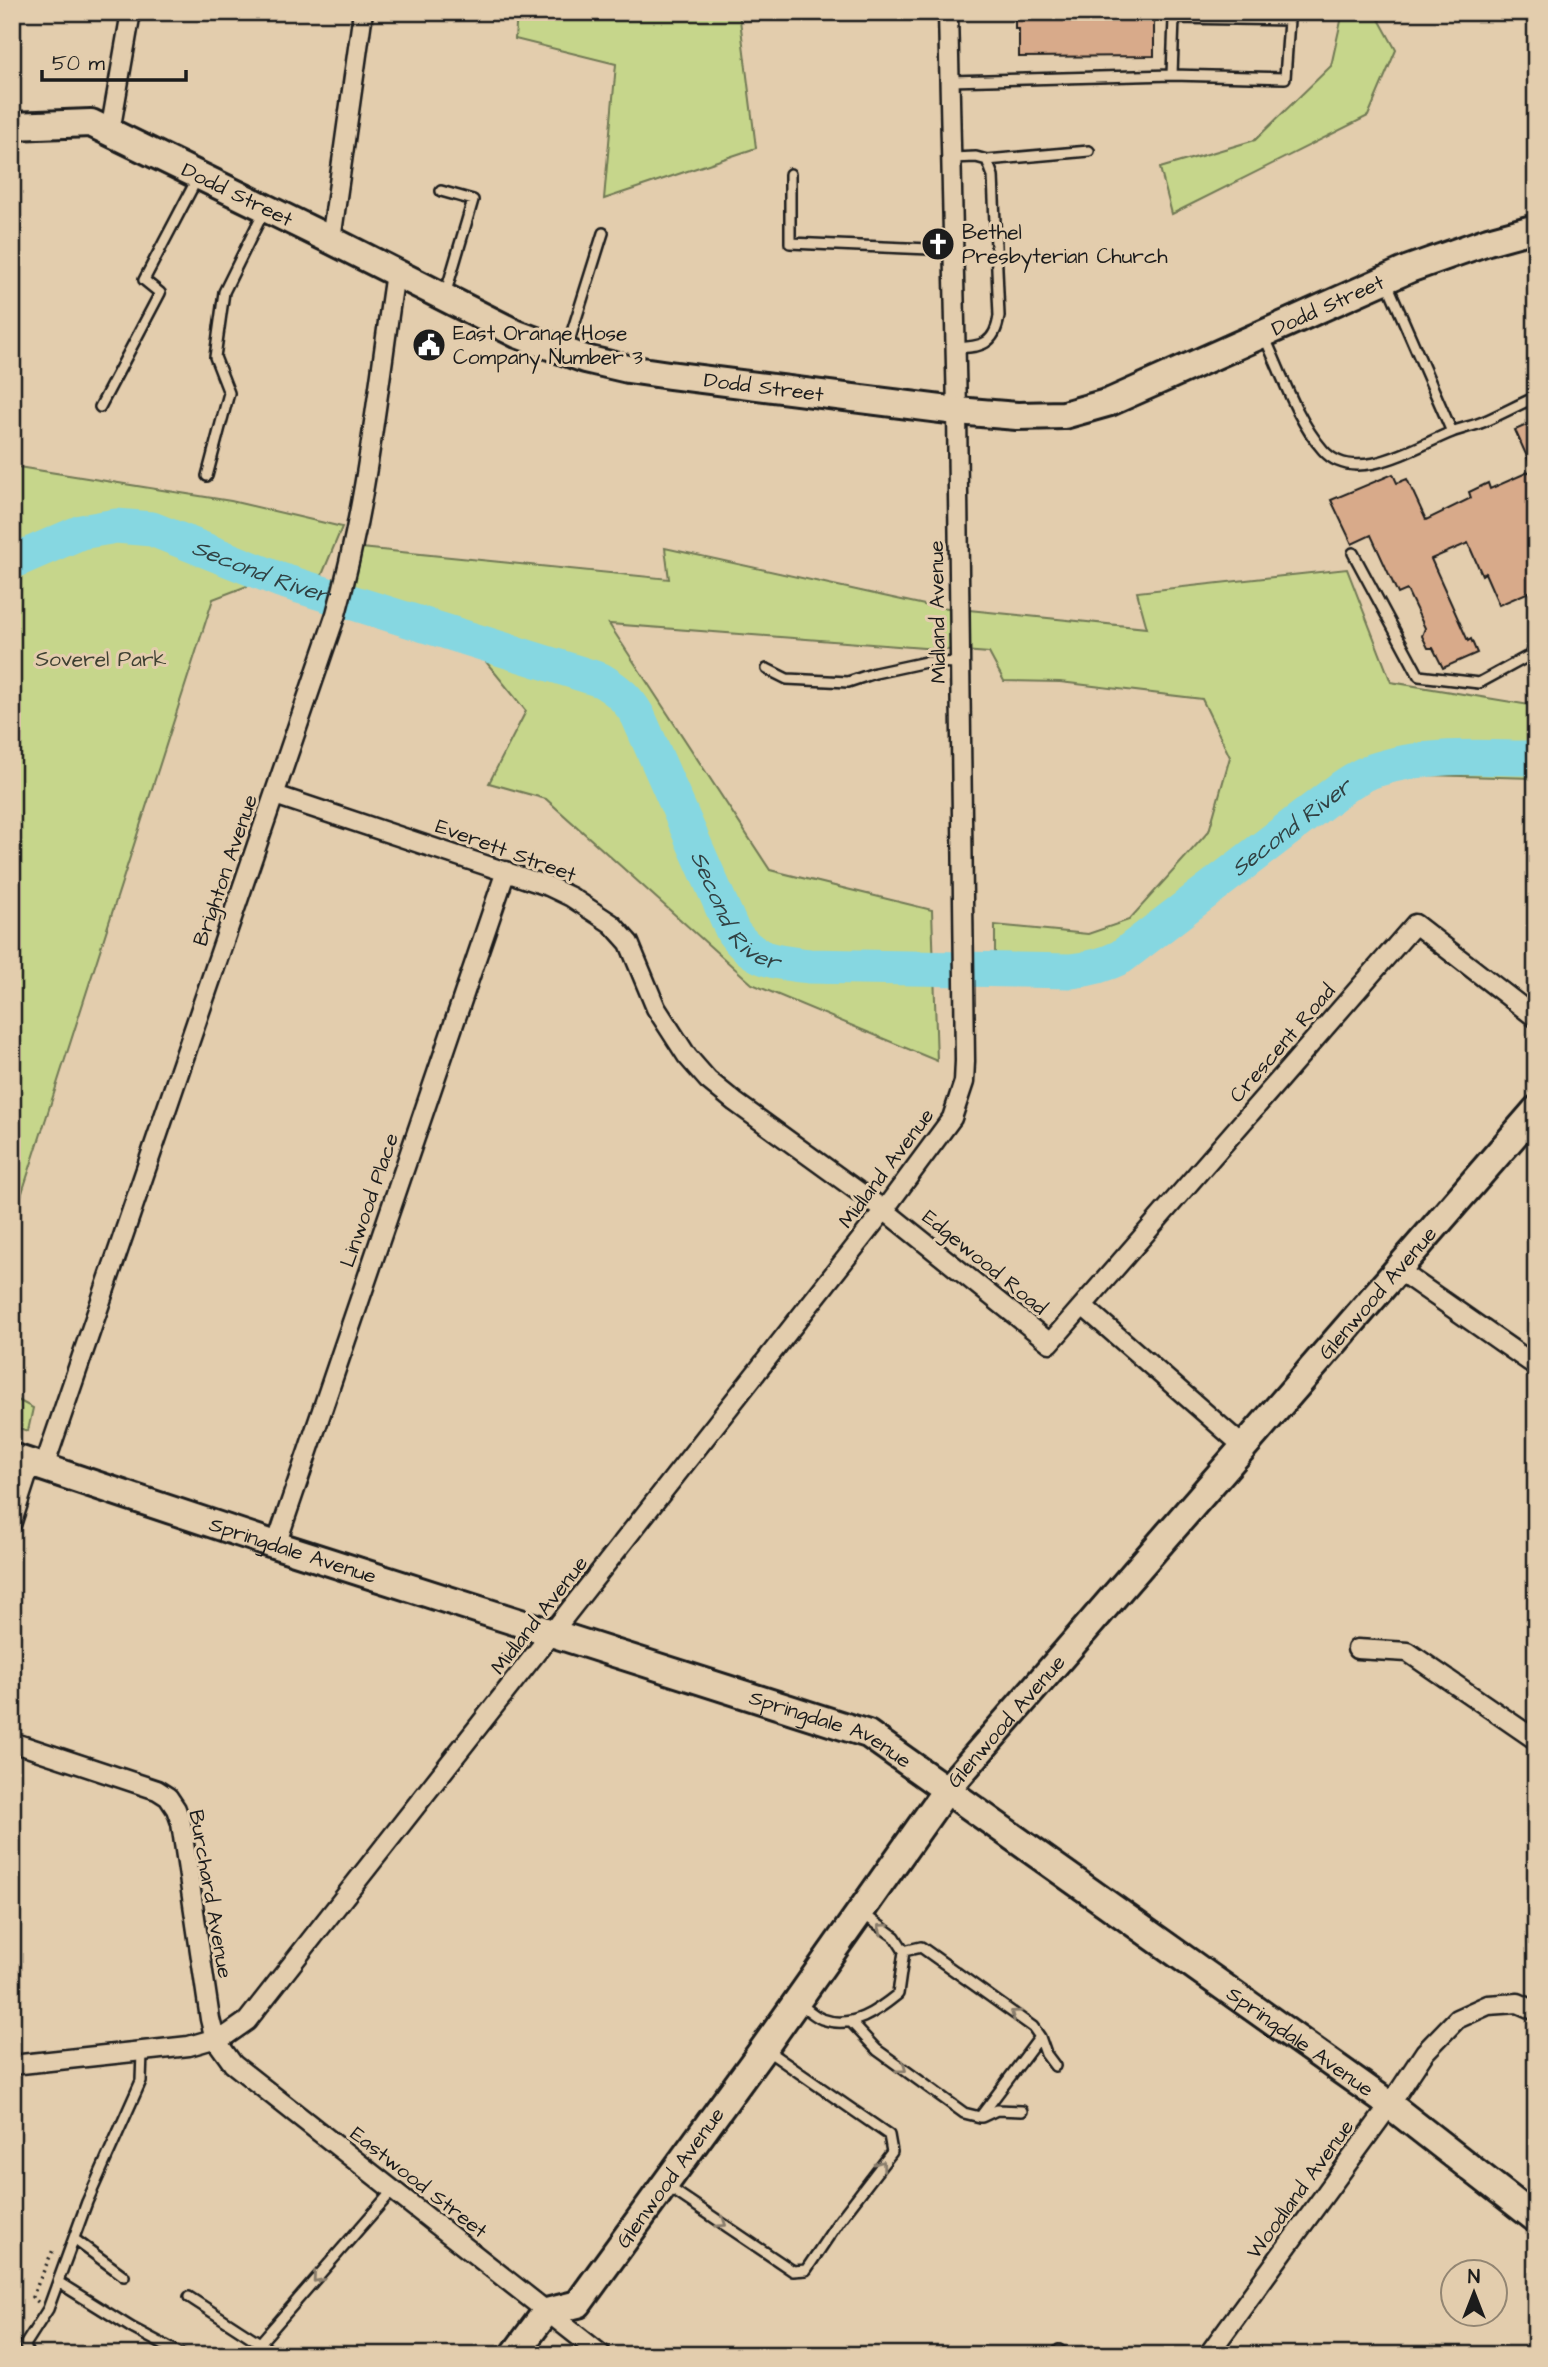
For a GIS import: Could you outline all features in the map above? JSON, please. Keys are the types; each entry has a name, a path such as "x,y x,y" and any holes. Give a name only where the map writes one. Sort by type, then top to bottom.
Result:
{"street":[{"path":"110,132 131,12"},
{"path":"331,240 363,12"},
{"name":"Midland Avenue","path":"12,2065 189,2046 237,2029 255,2011 884,1210 952,1118 960,1101 965,1061 964,954 956,348 948,12"},
{"name":"Dodd Street","path":"12,126 91,123 517,334 566,353 642,371 957,411 1040,416 1088,410 1385,280 1488,241 1536,229"},
{"name":"Brighton Avenue","path":"12,1522 29,1462 275,795 336,614 360,515 395,273"},
{"name":"Everett Street","path":"275,795 548,886 612,923 629,943 656,1009 687,1056 708,1080 884,1210"},
{"name":"Linwood Place","path":"275,1545 506,871"},
{"name":"Crescent Road","path":"1083,1306 1415,925 1536,1018"},
{"name":"Glenwood Avenue","path":"546,2312 578,2304 798,2002 947,1790 1536,1110"},
{"name":"Edgewood Road","path":"884,1210 1050,1343 1083,1306 1243,1446"},
{"path":"1397,1269 1536,1366"},
{"name":"Springdale Avenue","path":"29,1462 275,1545 868,1734 1390,2105 1536,2219"},
{"path":"1357,1649 1408,1652 1536,1740"},
{"name":"Burchard Avenue","path":"12,1742 144,1784 157,1790 172,1803 181,1824 207,2006 215,2039"},
{"name":"Woodland Avenue","path":"1208,2355 1390,2105 1425,2052 1457,2019 1488,2005 1518,2003 1536,2011"},
{"name":"Eastwood Street","path":"215,2039 233,2064 602,2355"},
{"path":"514,2355 546,2312"}],"lane":[{"path":"950,81 1172,75 1285,78 1289,20 1174,18 1172,75"},
{"path":"951,158 976,157 987,160 1089,152"},
{"path":"956,348 979,347 993,336 999,316 993,176 987,160"},
{"path":"790,174 790,243 953,250"},
{"path":"100,407 160,293 144,280 199,176"},
{"path":"441,191 473,200 444,297"},
{"path":"207,476 229,393 215,357 224,292 265,208"},
{"path":"566,353 603,233"},
{"path":"1385,280 1452,432"},
{"path":"1263,334 1302,418 1324,452 1340,462 1361,465 1398,457 1536,397"},
{"path":"1353,553 1419,676 1479,683 1536,652"},
{"path":"767,669 787,679 848,682 926,662 960,663"},
{"path":"798,2002 822,2019 851,2022 877,2012 898,1994 904,1951 895,1937 860,1912"},
{"path":"904,1951 921,1947 1033,2027 1055,2066"},
{"path":"851,2022 877,2050 964,2113 980,2117 997,2110 1022,2111"},
{"path":"980,2117 1040,2037"},
{"path":"666,2185 793,2272 799,2272 806,2270 839,2221 892,2152 889,2135 764,2048"},
{"path":"29,2355 25,2345 48,2309 87,2202 141,2081 142,2052"},
{"path":"260,2343 393,2190"},
{"path":"74,2239 124,2276"},
{"path":"58,2282 132,2328 183,2355"},
{"path":"188,2297 275,2355"}],"green space":[{"path":"517,12 739,12 756,148 604,199 616,64 515,39"},
{"path":"1343,12 1375,12 1396,50 1368,116 1172,214 1160,168 1255,140 1331,66"},
{"name":"Soverel Park","path":"12,466 231,501 342,527 314,594 260,581 213,599 12,1224"},
{"path":"361,548 669,579 665,548 929,606 1147,628 1137,592 1347,569 1391,682 1536,706 1536,778 1389,774 1118,964 995,965 995,925 1088,934 1129,920 1209,831 1230,757 1202,699 1060,682 1004,681 989,653 609,624 770,870 932,910 937,1061 752,984 546,799 489,783 526,711 479,653 342,611"},
{"path":"12,1397 33,1408 28,1431 12,1426"}],"building":[{"path":"1015,12 1154,12 1154,56 1019,57 1019,29 1015,29"},
{"path":"1536,421 1536,522 1529,525 1536,540 1536,589 1499,605 1468,543 1431,559 1468,641 1471,639 1477,653 1443,668 1433,648 1428,648 1422,636 1425,628 1407,590 1398,594 1371,535 1352,544 1331,500 1393,474 1397,483 1407,479 1426,520 1471,498 1469,492 1488,483 1490,489 1533,470 1515,430"}],"waterway":[{"name":"Second River","path":"12,562 81,532 116,526 152,529 280,580 601,680 622,695 638,716 733,932 757,954 797,965 1071,971 1097,966 1121,957 1344,786 1365,774 1397,764 1436,758 1536,758"}],"place":[{"name":"Bethel Presbyterian Church","path":"938,244"},
{"name":"East Orange Hose Company Number 3","path":"429,345"}]}
